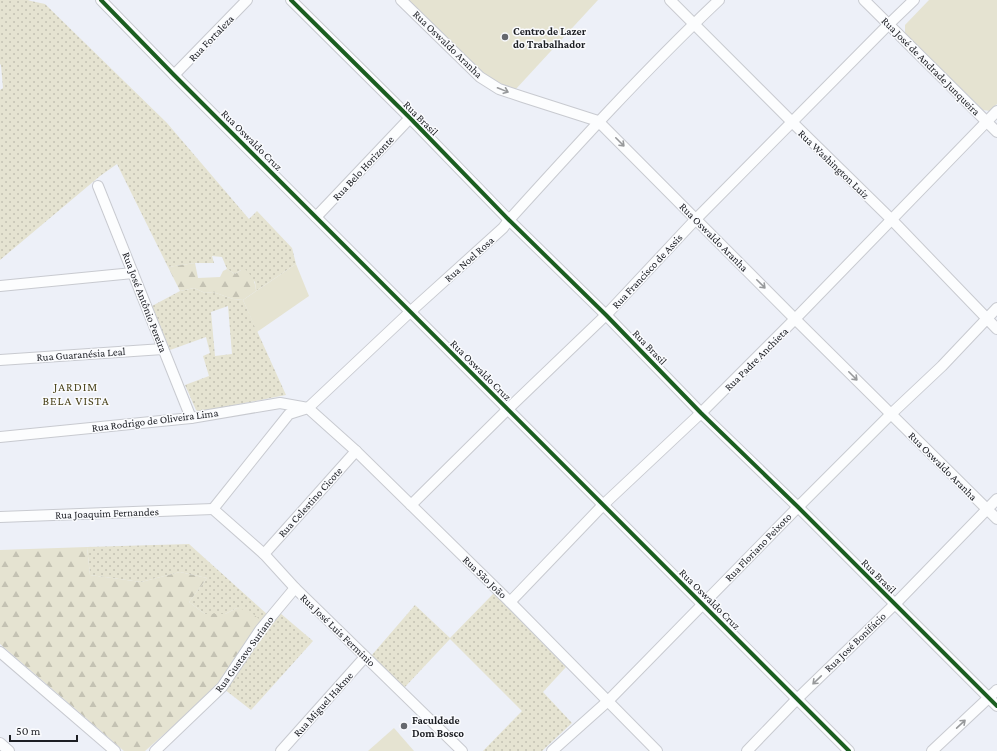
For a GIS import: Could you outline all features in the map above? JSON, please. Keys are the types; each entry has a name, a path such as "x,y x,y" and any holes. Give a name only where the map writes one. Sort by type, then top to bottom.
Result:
{"street":[{"name":"Rua Oswaldo Cruz","path":"101,0 410,312 849,751"},
{"name":"Rua Fortaleza","path":"174,75 247,0"},
{"name":"Rua Brasil","path":"291,0 410,118 509,220 997,706"},
{"name":"Rua Oswaldo Aranha","path":"401,0 480,77 499,89 598,121 997,519"},
{"name":"Rua Washington Luiz","path":"670,0 892,220 997,329"},
{"name":"Rua Noel Rosa","path":"213,509 289,414 308,408 410,312 503,228 598,121 694,23 719,0"},
{"name":"Rua José de Andrade Junqueira","path":"864,0 997,132"},
{"name":"Rua Francisco de Assis","path":"411,505 606,315 696,218 914,0"},
{"name":"Rua Padre Anchieta","path":"510,602 603,505 702,413 997,111"},
{"name":"Rua Belo Horizonte","path":"316,217 410,118"},
{"name":"Rua José Antônio Pereira","path":"98,186 191,418"},
{"path":"0,286 134,273"},
{"name":"Rua Floriano Peixoto","path":"552,751 608,701 798,507 891,414 942,366 997,308"},
{"name":"Rua Guaranésia Leal","path":"0,360 163,349"},
{"name":"Rua Rodrigo de Oliveira Lima","path":"0,437 191,418 280,403 308,408"},
{"name":"Rua São João","path":"308,408 356,450 510,602 657,751"},
{"name":"Rua Celestino Cicote","path":"264,554 356,450"},
{"name":"Rua José Bonifácio","path":"747,751 797,699 895,604 997,499"},
{"name":"Rua Joaquim Fernandes","path":"0,517 213,509"},
{"name":"Rua José Luis Ferminio","path":"213,509 264,554 295,588 462,751"},
{"name":"Rua Gustavo Suriano","path":"155,751 222,687 260,630 295,588"},
{"path":"0,652 114,751"},
{"name":"Rua Miguel Hakme","path":"281,751 365,657"},
{"path":"932,751 997,690"},
{"path":"0,743 10,751"}],"green space":[{"path":"0,0 28,0 45,4 167,123 249,219 257,211 292,248 296,264 256,291 255,282 241,270 235,274 227,269 222,257 212,256 214,263 195,263 168,267 117,164 100,176 0,260 0,90 3,88 0,64"},
{"name":"Centro de Lazer do Trabalhador","path":"409,0 598,0 515,90 482,73"},
{"path":"929,0 997,0 997,104 990,111 983,110 905,33 905,25"},
{"path":"195,263 198,278 220,277 223,271 227,269 235,274 245,269 253,279 256,291 243,300 233,299 213,292 205,293 194,288 180,291 168,267"},
{"path":"296,264 309,296 257,332 243,300"},
{"path":"194,288 205,293 213,292 233,299 243,300 286,395 200,413 196,410 185,385 209,376 203,356 210,353 206,337 170,350 152,306 180,291","holes":["228,306 232,354 215,356 211,312"]},
{"path":"189,544 268,615 263,622 237,608 225,614 205,614 189,602 207,578 180,572 141,582 90,575 87,547"},
{"path":"87,547 90,575 141,582 180,572 207,578 189,602 205,614 225,614 237,608 249,611 263,622 219,686 145,751 124,751 0,644 0,550"},
{"path":"494,593 566,667 543,692 572,723 542,751 483,751 522,711 450,639 404,688 371,656 415,605 450,638"},
{"path":"280,613 313,641 251,710 224,689 263,632"},
{"path":"394,728 414,751 368,751"}],"cycle path":[{"path":"101,0 174,75 849,751"},
{"path":"291,0 410,118 509,220 606,315 701,413 798,507 997,706"}],"place":[{"name":"Centro de Lazer do Trabalhador","path":"505,37"},
{"name":"Faculdade Dom Bosco","path":"404,726"}],"district":[{"name":"JARDIM BELA VISTA","path":"76,394"}]}
